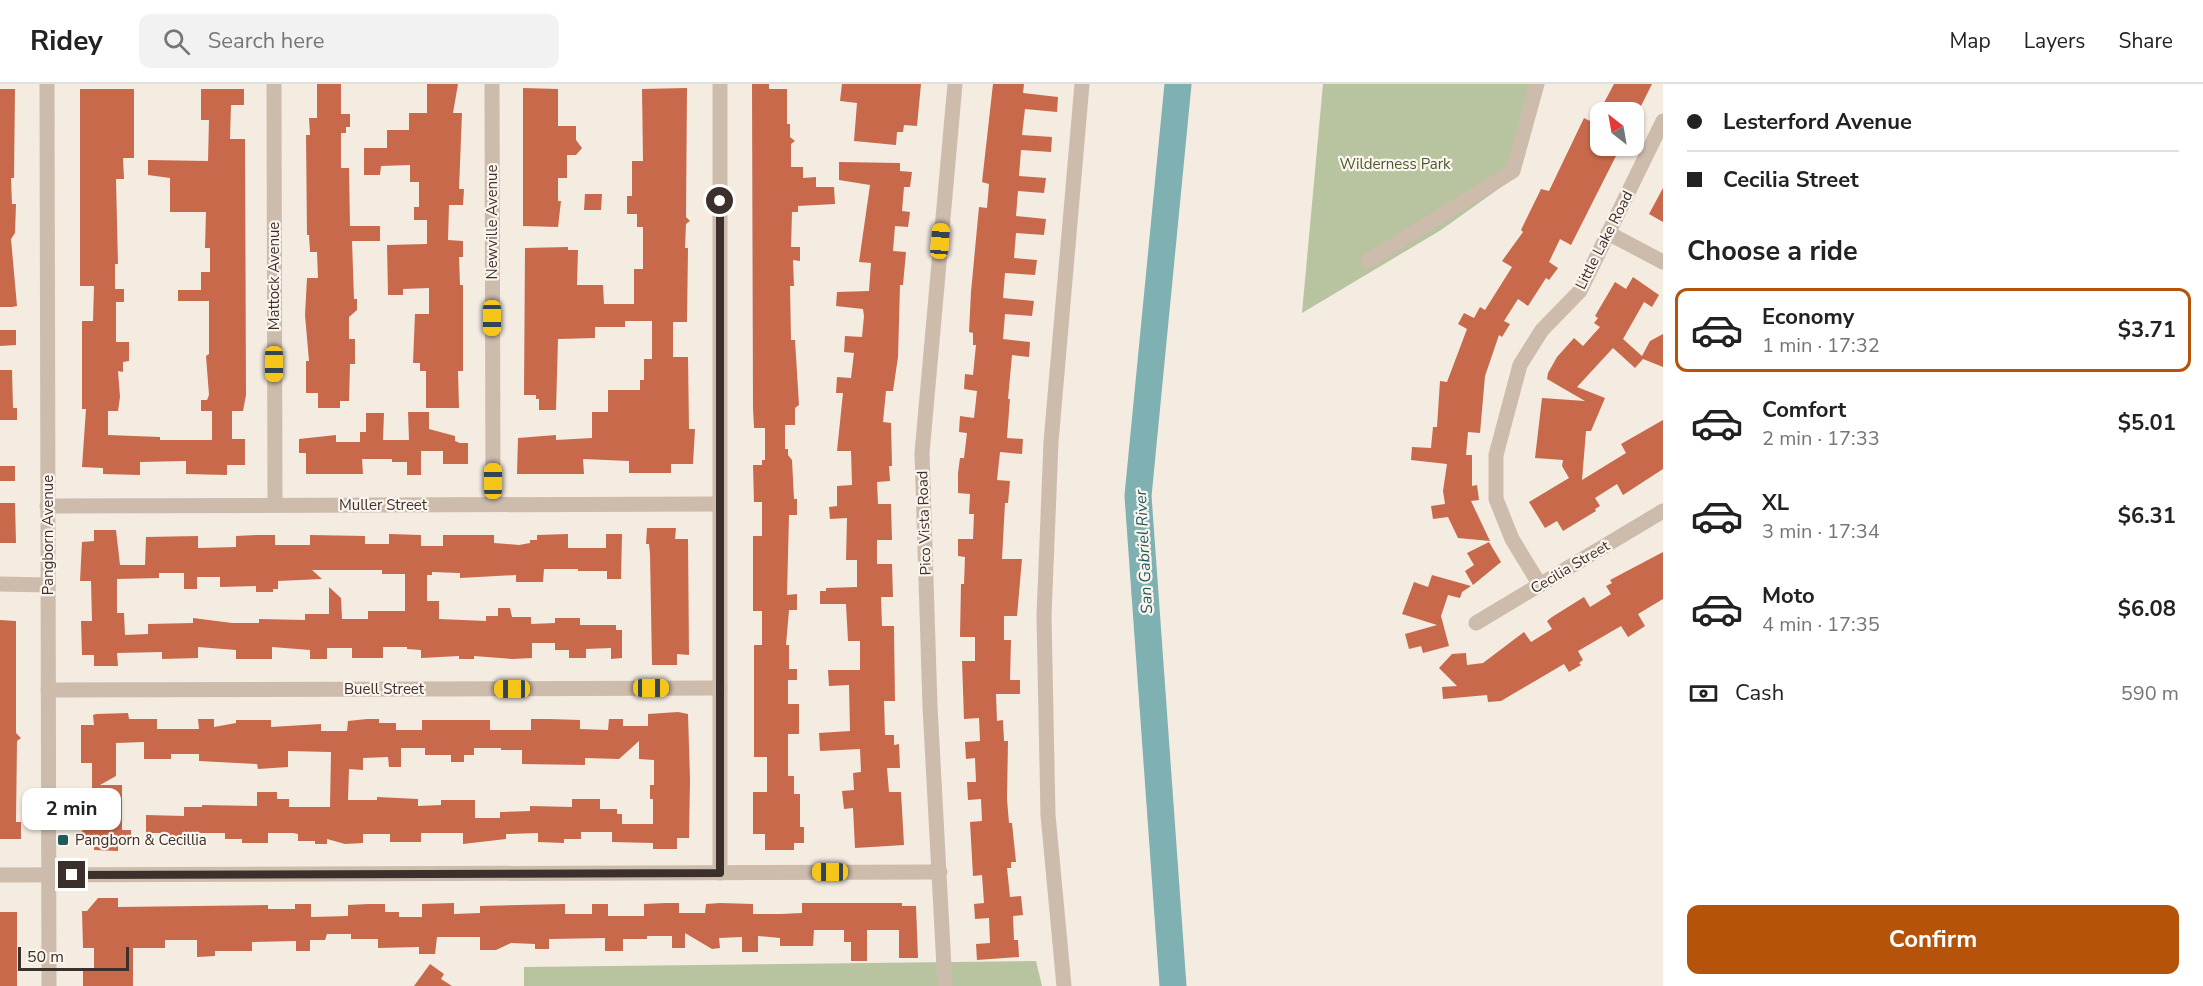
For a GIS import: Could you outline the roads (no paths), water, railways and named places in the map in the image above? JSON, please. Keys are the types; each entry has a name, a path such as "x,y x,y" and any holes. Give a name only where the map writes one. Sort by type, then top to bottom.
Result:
{"street":[{"name":"Pangborn Avenue","path":"47,84 49,986"},
{"name":"Mattock Avenue","path":"274,84 275,505"},
{"name":"Newville Avenue","path":"492,84 493,504"},
{"path":"720,84 720,873"},
{"name":"Pico Vista Road","path":"945,986 930,706 922,443 955,84"},
{"path":"1064,986 1048,815 1044,616 1051,442 1082,84"},
{"path":"1368,261 1513,171 1537,84"},
{"name":"Little Lake Road","path":"1540,585 1512,539 1496,499 1496,455 1520,365 1542,330 1580,291 1663,121"},
{"path":"1608,233 1663,262"},
{"name":"Muller Street","path":"48,506 719,504"},
{"name":"Cecilia Street","path":"1476,623 1663,511"},
{"path":"0,584 48,585"},
{"name":"Buell Street","path":"48,690 720,688"},
{"path":"0,875 939,872"}],"waterway":[{"name":"San Gabriel River","path":"1173,986 1138,496 1178,84"}],"place":[{"name":"Pangborn & Cecillia","path":"63,840"}],"park label":[{"name":"Wilderness Park","path":"1395,164"}]}
